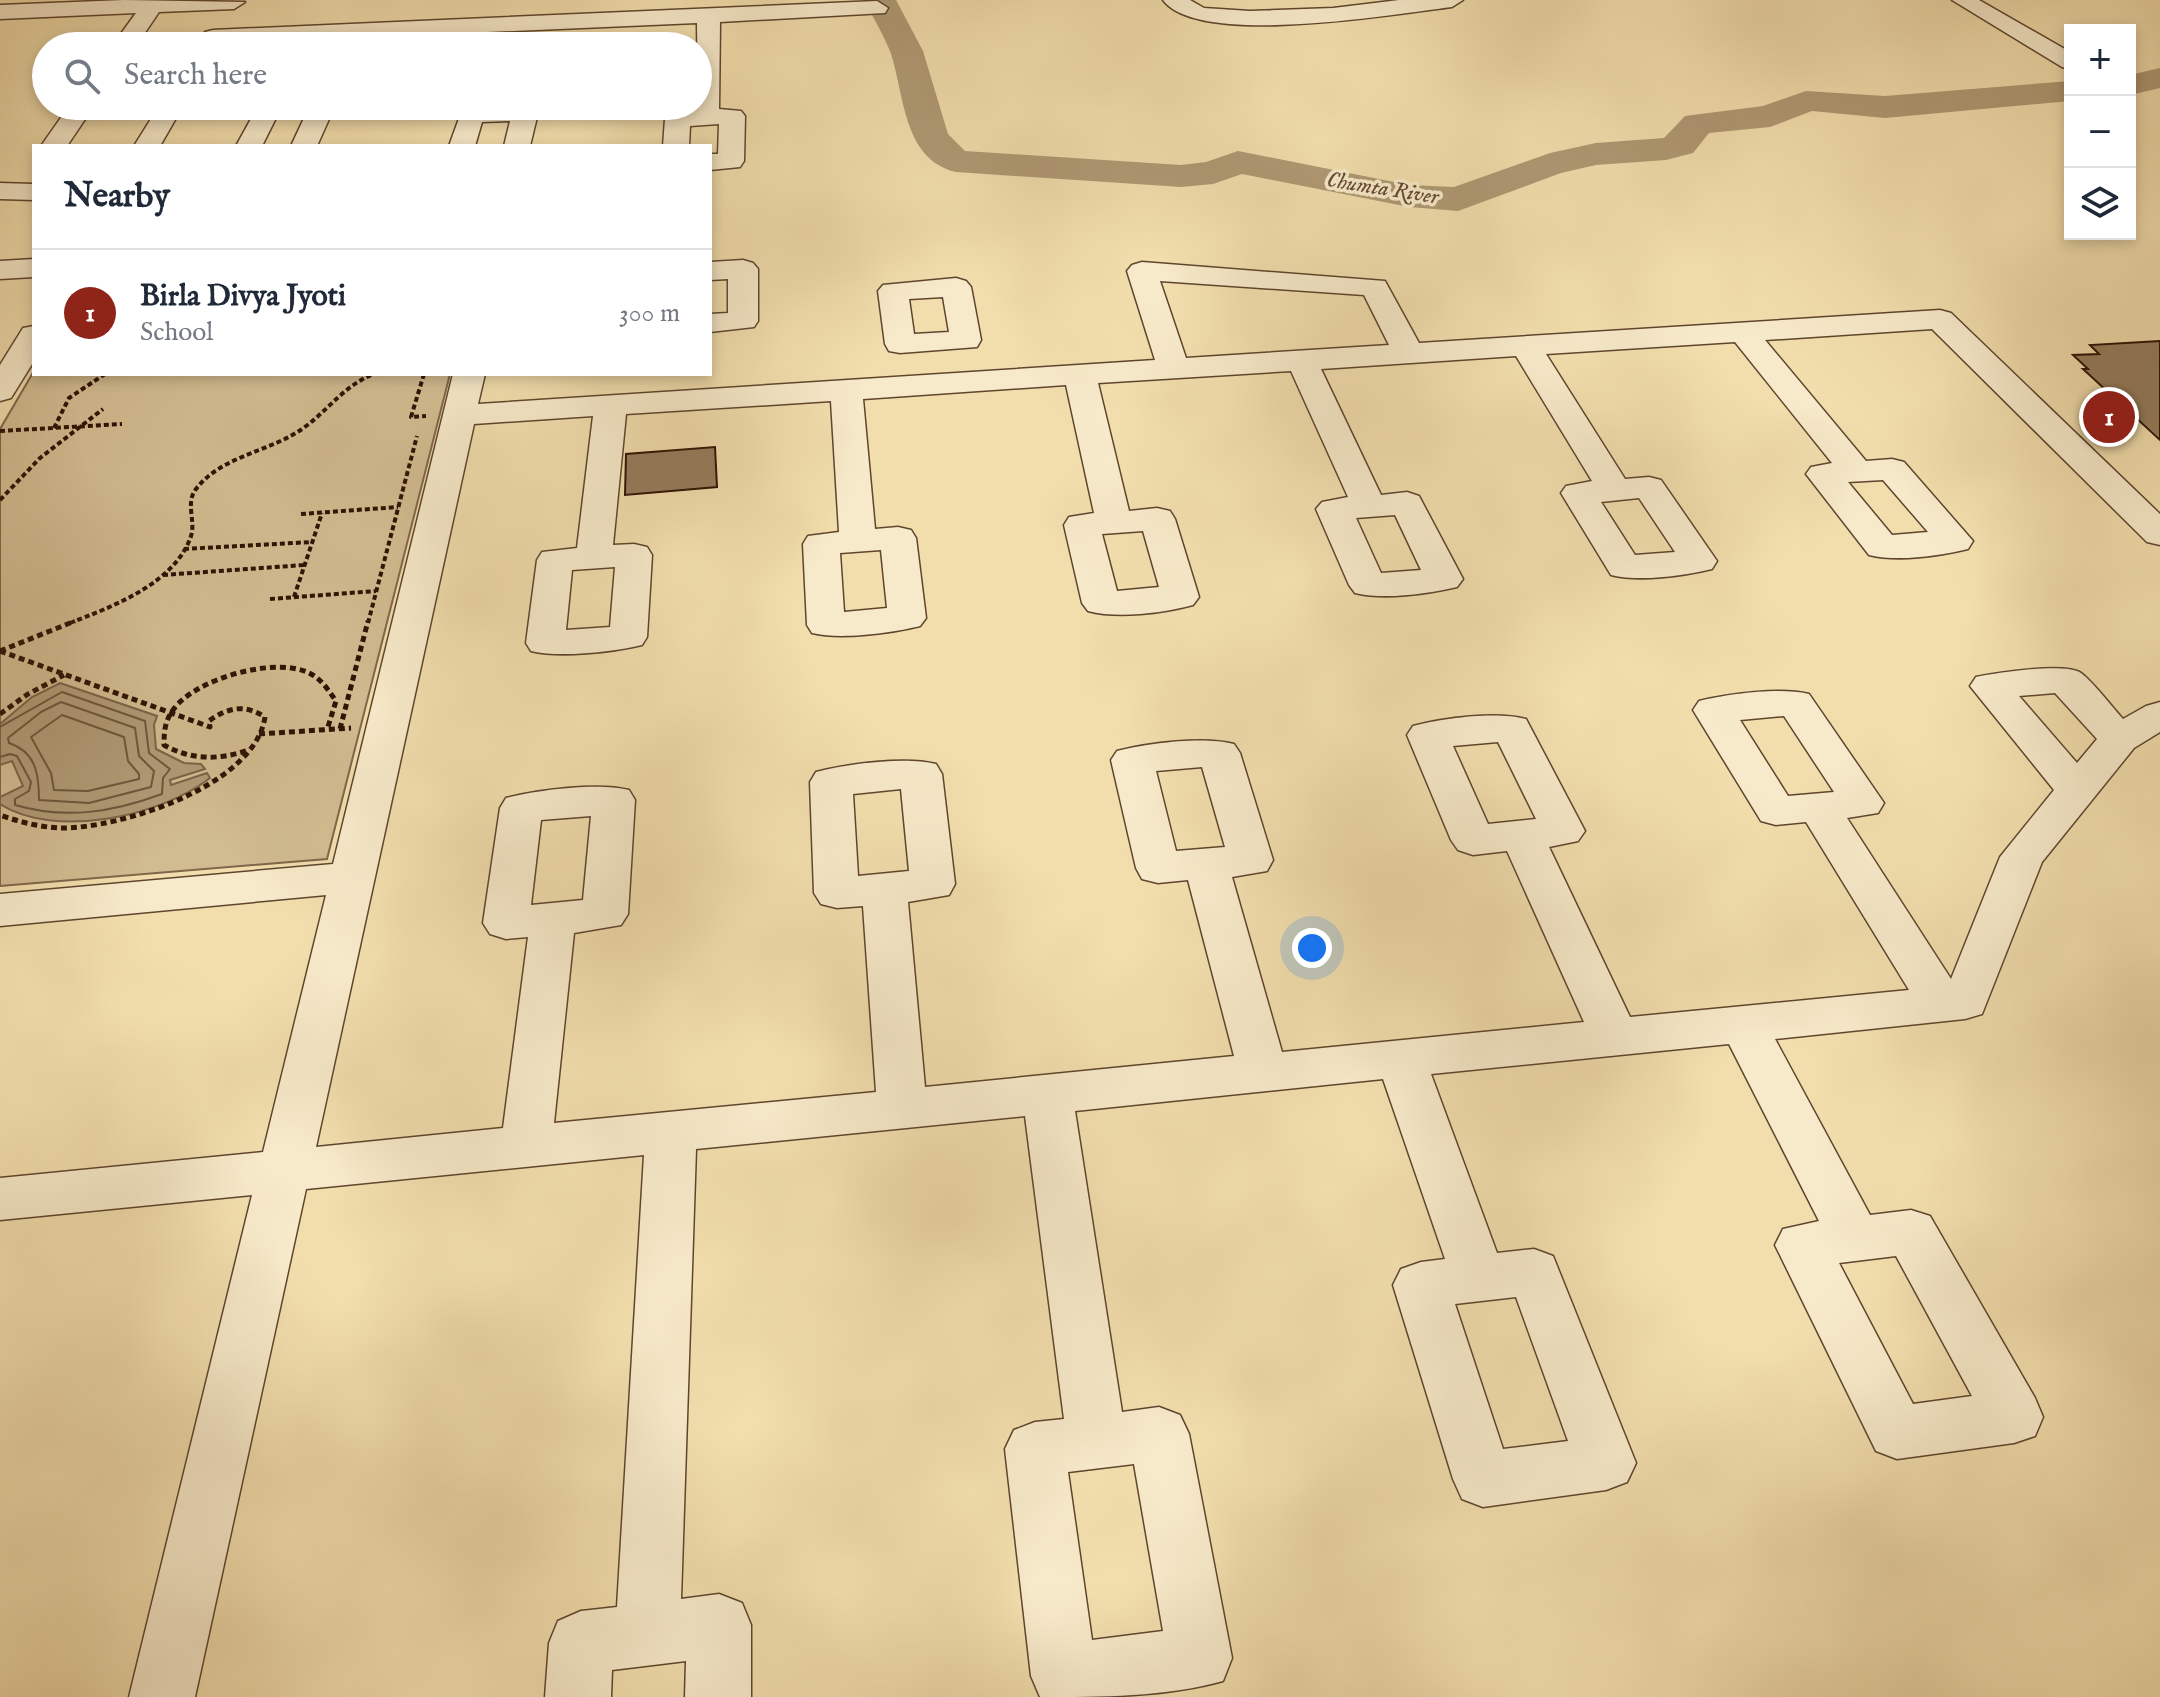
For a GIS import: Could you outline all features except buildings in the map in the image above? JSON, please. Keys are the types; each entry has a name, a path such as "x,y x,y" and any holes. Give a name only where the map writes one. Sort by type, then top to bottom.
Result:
{"street":[{"path":"428,28 438,0"},
{"path":"1174,0 1199,14 1239,18 1333,15 1452,0"},
{"path":"1963,0 2064,59"},
{"path":"0,12 57,5 235,1"},
{"path":"216,32 235,1"},
{"path":"134,32 153,5"},
{"path":"531,32 619,10 877,8"},
{"path":"712,64 718,10"},
{"path":"391,32 428,28 480,32"},
{"path":"712,117 732,116 731,161 712,162"},
{"path":"55,144 72,120"},
{"path":"148,144 163,120"},
{"path":"250,144 262,120"},
{"path":"305,144 316,120"},
{"path":"463,144 470,120"},
{"path":"517,144 523,120"},
{"path":"676,144 678,120"},
{"path":"0,191 32,192"},
{"path":"0,270 32,268"},
{"path":"712,271 743,269 743,321 712,323"},
{"path":"1174,369 1142,271 1375,287 1409,354"},
{"path":"162,1697 388,725 450,402 611,405 707,386 846,390 1940,319 2160,534"},
{"path":"1743,332 1857,472"},
{"path":"0,391 32,340"},
{"path":"931,342 938,384"},
{"path":"1525,346 1615,490"},
{"path":"1302,361 1369,506"},
{"path":"1080,375 1114,522"},
{"path":"846,390 858,541"},
{"path":"594,558 611,405"},
{"path":"0,1199 1965,1002 2022,857 2077,791 2140,727 2065,680 1990,686 2077,791"},
{"path":"1819,808 1942,1004"},
{"path":"1522,835 1615,1037"},
{"path":"1206,864 1263,1072"},
{"path":"0,910 353,877"},
{"path":"884,889 902,1108"},
{"path":"526,1146 553,919"},
{"path":"1743,1024 1855,1239"},
{"path":"1400,1058 1479,1278"},
{"path":"1047,1094 1097,1442"},
{"path":"648,1634 671,1132"},
{"path":"578,1697 581,1643 719,1625 718,1697"}],"path":[{"path":"54,428 69,398 102,376"},
{"path":"0,651 127,597 162,575 184,549 192,532 190,506 195,490 223,468 302,429 343,389 370,376"},
{"path":"411,417 423,376"},
{"path":"340,729 398,507 450,402"},
{"path":"0,500 40,458 103,409"},
{"path":"0,431 122,424"},
{"path":"301,514 398,507"},
{"path":"294,597 322,513"},
{"path":"184,549 312,542"},
{"path":"162,575 304,565"},
{"path":"270,599 376,591"},
{"path":"0,651 210,727 209,721 231,708 254,709 265,717 265,725 248,750 220,777 198,791 148,813 112,822 61,827 33,825 0,815"},
{"path":"248,750 233,756 190,757 164,745 161,734 170,712 190,694 216,680 245,670 306,671 325,684 336,701 327,730"},
{"path":"0,714 28,694 65,675"},
{"path":"259,734 388,725"}],"shaded area":[{"path":"32,374 449,376 327,859 0,886 0,429"}],"water":[{"path":"60,683 157,716 154,725 156,749 184,763 201,764 205,769 170,780 171,785 207,773 210,778 164,803 107,819 49,820 23,815 0,804 0,797 23,786 12,761 0,765 0,724 32,697"}],"waterway":[{"name":"Chumta River","path":"880,0 906,51 930,134 940,150 956,161 1181,176 1213,173 1238,162 1409,196 1458,199 1550,164 1596,154 1666,149 1680,145 1698,124 1770,116 1806,101 1885,107 2064,92"},
{"name":"Chumta River","path":"2136,84 2160,78"}],"place":[{"name":"Birla Divya Jyoti","path":"2109,417"}]}
